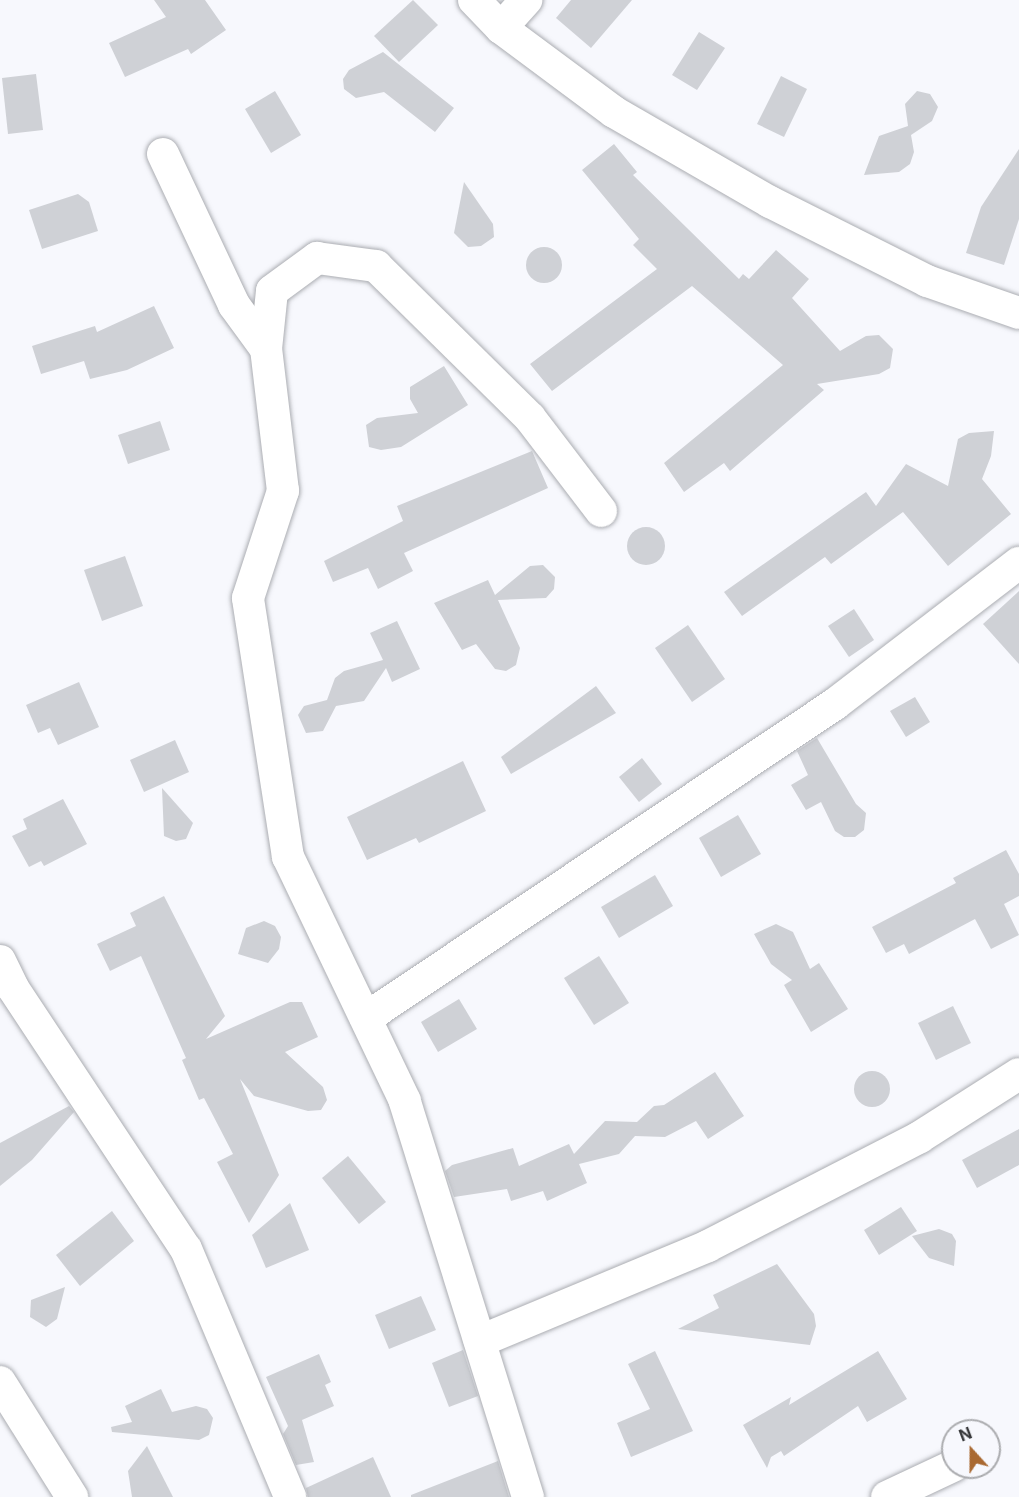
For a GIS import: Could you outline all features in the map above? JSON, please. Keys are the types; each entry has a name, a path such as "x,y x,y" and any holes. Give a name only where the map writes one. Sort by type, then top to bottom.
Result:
{"street":[{"path":"474,0 501,28 614,112 770,202 927,281 1019,314"},
{"path":"501,28 526,0"},
{"path":"163,154 234,305 266,349"},
{"path":"528,1497 405,1101 288,857 276,793 248,598 283,491 266,349 272,291 317,258 376,266 531,418 601,511"},
{"path":"366,1018 836,704 1019,564"},
{"path":"0,960 13,988 186,1249 290,1497"},
{"path":"480,1341 708,1246 920,1137 1019,1074"},
{"path":"0,1382 72,1497"},
{"path":"887,1497 941,1472"}],"building":[{"path":"154,0 205,0 226,30 191,54 188,49 125,77 109,43 166,17"},
{"path":"413,0 438,25 399,62 374,36"},
{"path":"571,0 632,0 591,48 556,18"},
{"path":"699,32 725,48 697,90 672,75"},
{"path":"383,52 454,108 435,132 384,92 356,98 344,89 343,79 349,70"},
{"path":"36,74 43,130 8,134 2,78"},
{"path":"781,76 807,89 784,137 757,124"},
{"path":"275,91 301,135 271,153 245,109"},
{"path":"917,91 930,94 938,107 932,121 911,135 914,152 910,164 899,172 864,175 879,136 908,126 905,104"},
{"path":"614,144 637,172 633,175 739,279 743,274 749,279 776,250 809,279 792,298 840,351 866,336 879,335 893,349 890,368 879,374 817,384 824,390 730,471 724,463 684,492 664,463 783,365 692,286 552,391 530,364 657,269 633,245 639,239 582,170"},
{"path":"1019,149 1019,219 1004,265 966,253 981,207"},
{"path":"464,182 493,224 494,237 481,246 468,247 454,233"},
{"path":"78,194 89,202 98,231 42,249 29,210"},
{"path":"544,247 557,252 562,265 557,278 544,283 531,278 526,265 531,252"},
{"path":"154,306 174,348 127,370 90,379 84,361 41,374 32,346 95,326 97,332"},
{"path":"444,366 468,405 401,447 381,450 369,447 366,425 377,418 418,413 410,399 410,387"},
{"path":"160,421 170,450 128,464 118,435"},
{"path":"994,431 991,456 982,479 1011,514 948,566 903,512 831,564 825,557 742,616 724,592 866,492 876,506 906,464 948,486 958,439 969,433"},
{"path":"532,451 548,488 404,553 413,571 378,589 368,568 333,582 324,561 403,521 397,506"},
{"path":"646,527 660,532 665,546 660,560 646,565 632,560 627,546 632,532"},
{"path":"125,556 143,606 102,621 84,570"},
{"path":"543,565 555,577 554,589 546,598 498,600 520,648 516,665 506,671 495,669 476,644 462,650 434,603 488,580 495,595 530,566"},
{"path":"1019,591 1019,664 983,624"},
{"path":"854,609 874,640 849,657 828,626"},
{"path":"397,621 420,669 392,682 386,668 364,701 336,706 323,731 306,733 298,715 304,706 327,700 335,678 344,671 383,660 370,633"},
{"path":"688,625 725,679 692,702 655,648"},
{"path":"79,682 99,727 58,745 50,728 38,733 26,705"},
{"path":"596,686 616,713 511,774 501,757"},
{"path":"915,697 930,722 906,737 890,711"},
{"path":"817,738 856,804 866,813 864,830 855,837 844,837 835,831 821,802 806,810 791,785 808,775 797,751"},
{"path":"175,740 189,772 144,792 130,760"},
{"path":"642,758 662,784 639,802 619,777"},
{"path":"463,761 486,811 419,843 416,838 367,860 347,817"},
{"path":"162,788 193,823 186,839 176,841 164,836"},
{"path":"63,799 87,844 44,866 41,861 29,867 12,836 27,829 23,819"},
{"path":"738,815 761,854 721,877 699,838"},
{"path":"1006,850 1019,874 1019,896 1004,904 1019,935 991,949 975,919 909,954 904,944 886,953 872,927 956,883 953,878"},
{"path":"655,875 673,906 619,938 601,907"},
{"path":"164,896 225,1016 206,1039 290,1002 302,1002 318,1037 285,1052 323,1087 327,1100 321,1110 308,1111 254,1096 240,1079 279,1175 249,1223 217,1162 233,1154 204,1098 199,1100 182,1060 186,1058 141,956 110,971 97,944 136,926 130,913"},
{"path":"264,921 275,926 281,937 279,949 268,963 238,954 246,928"},
{"path":"776,924 793,932 810,969 819,963 848,1009 811,1032 784,985 792,980 771,964 754,934"},
{"path":"599,956 629,1003 594,1025 564,978"},
{"path":"459,999 477,1029 438,1052 421,1022"},
{"path":"953,1006 971,1043 936,1060 918,1023"},
{"path":"872,1071 884,1077 890,1089 884,1101 872,1107 860,1101 854,1089 860,1077"},
{"path":"715,1072 744,1116 708,1139 696,1121 665,1137 635,1136 619,1154 579,1164 587,1183 547,1201 543,1191 511,1201 507,1189 454,1197 445,1171 452,1165 513,1148 519,1166 569,1144 574,1154 605,1121 637,1122 654,1106 664,1105"},
{"path":"69,1106 74,1112 32,1160 0,1186 0,1143"},
{"path":"1019,1129 1019,1165 977,1188 962,1160"},
{"path":"348,1156 386,1202 359,1224 322,1178"},
{"path":"290,1203 309,1250 266,1268 252,1235"},
{"path":"901,1207 917,1231 879,1255 864,1230"},
{"path":"112,1211 134,1241 80,1286 56,1255"},
{"path":"939,1229 952,1234 956,1241 954,1266 929,1258 912,1236"},
{"path":"777,1264 814,1314 816,1326 810,1345 678,1329 719,1308 713,1295"},
{"path":"65,1287 57,1319 46,1327 30,1317 31,1300"},
{"path":"421,1296 436,1330 389,1349 375,1315"},
{"path":"463,1350 478,1396 449,1407 432,1363"},
{"path":"655,1351 693,1431 631,1457 617,1423 650,1409 628,1364"},
{"path":"878,1351 907,1399 867,1422 858,1406 784,1456 781,1451 771,1457 767,1468 743,1425 791,1397 789,1405"},
{"path":"319,1354 331,1382 325,1385 334,1406 302,1420 314,1462 296,1465 283,1434 288,1426 266,1377"},
{"path":"161,1389 172,1412 196,1406 207,1409 213,1418 209,1435 199,1440 112,1432 111,1427 132,1422 125,1406"},
{"path":"147,1446 173,1497 132,1497 128,1471"},
{"path":"373,1457 391,1497 308,1497 306,1488"},
{"path":"498,1461 509,1497 411,1497 411,1495"}]}
